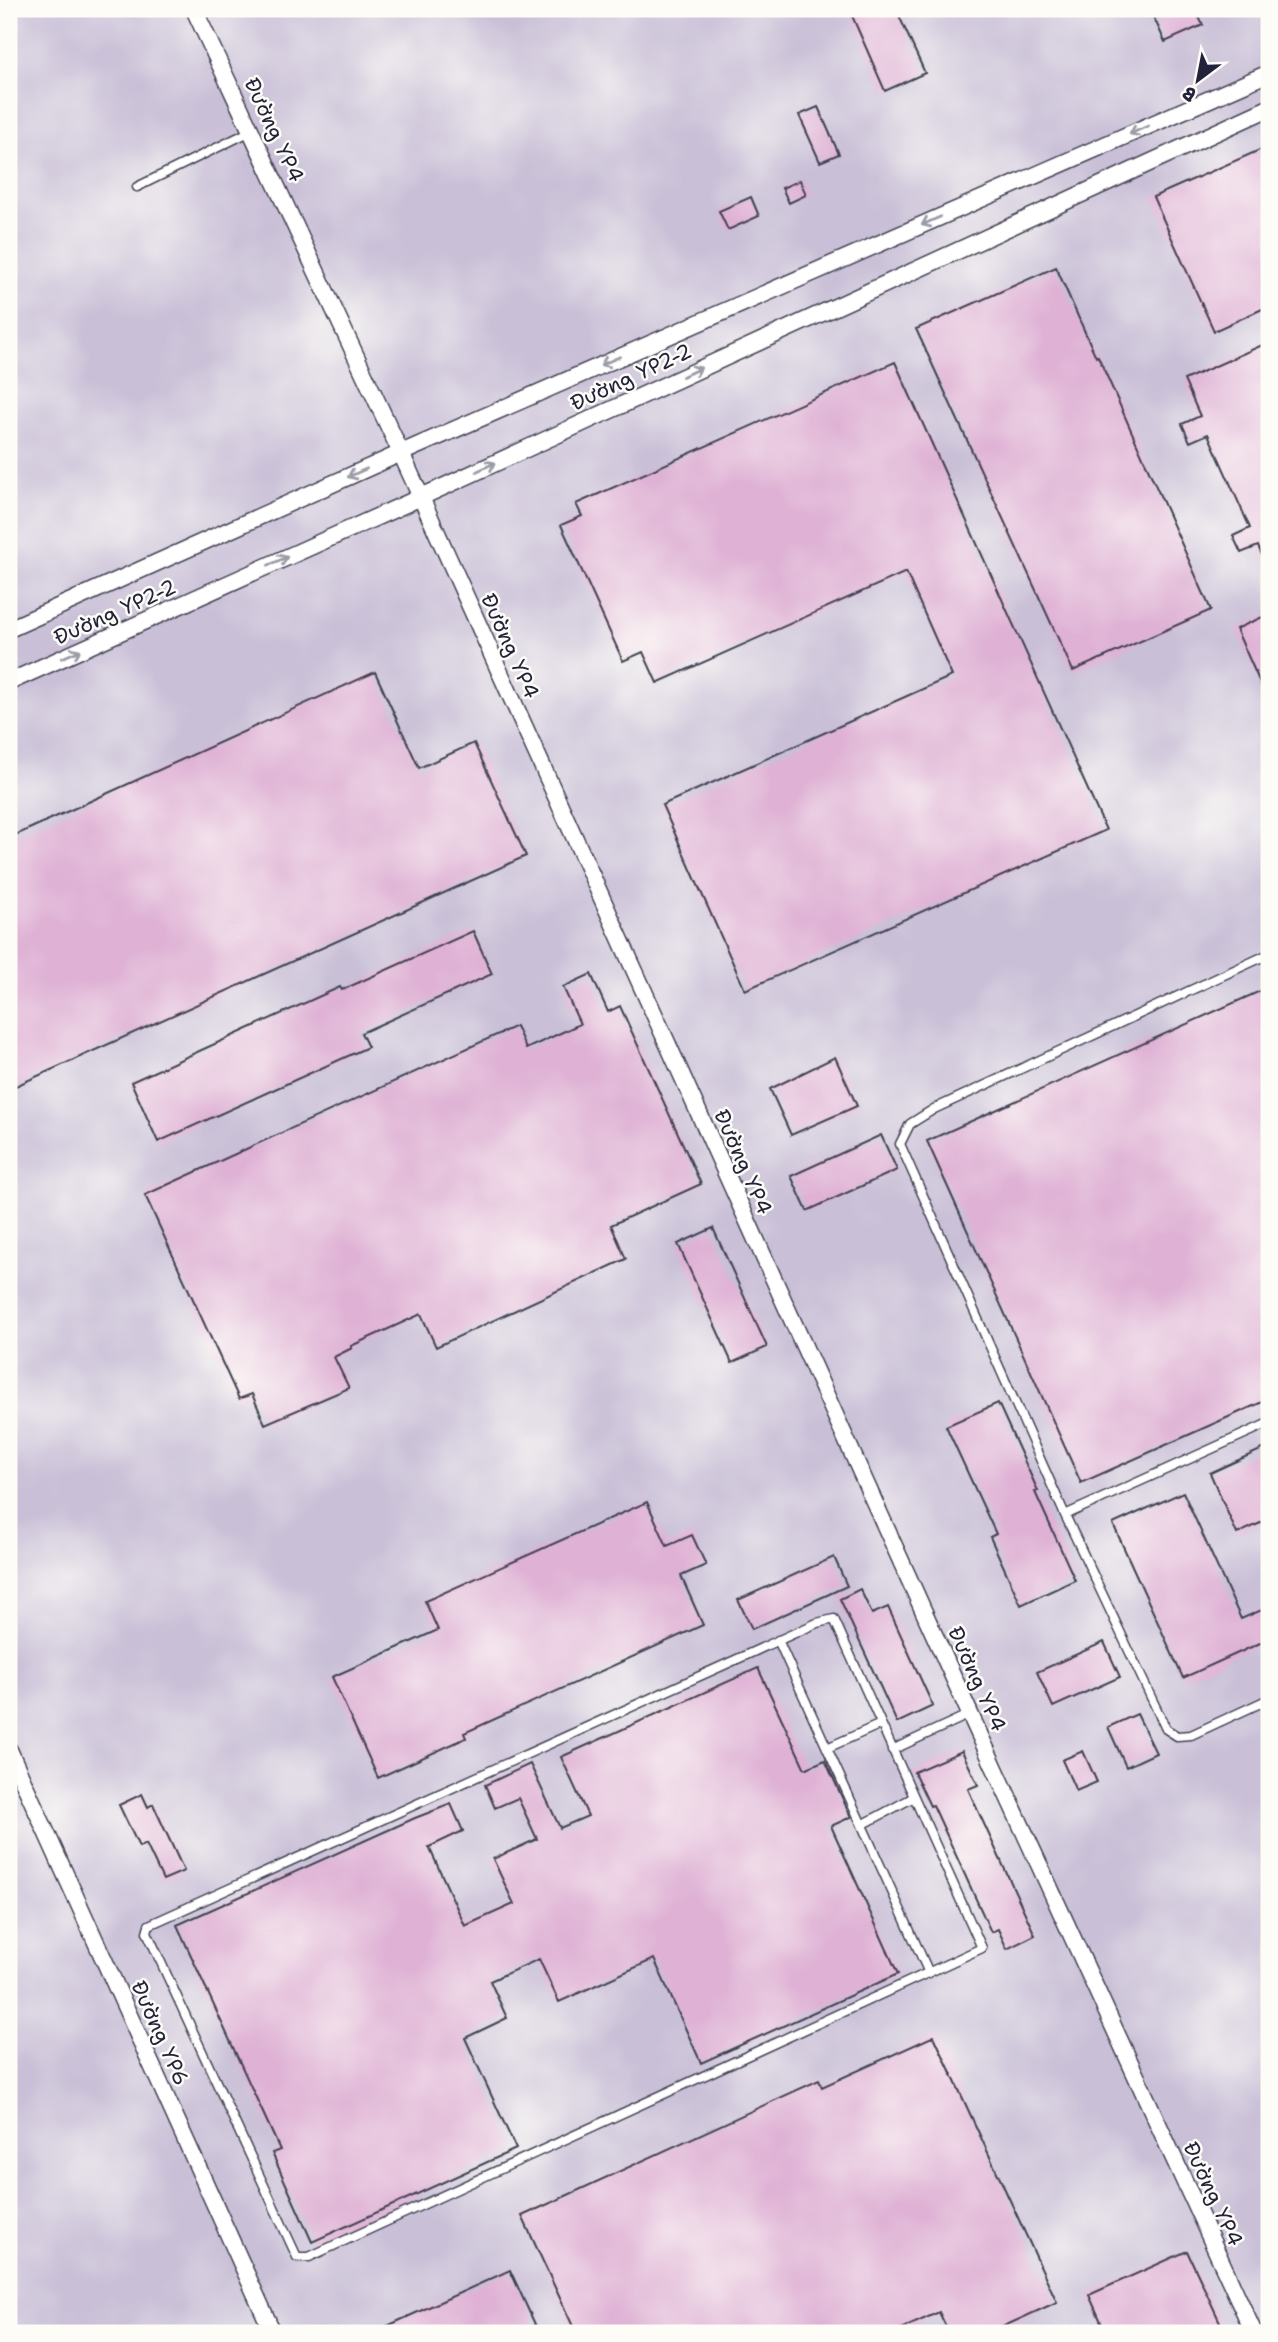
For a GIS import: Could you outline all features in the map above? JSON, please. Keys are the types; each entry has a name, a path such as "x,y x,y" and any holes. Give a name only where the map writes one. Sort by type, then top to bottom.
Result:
{"street":[{"name":"Đường YP4","path":"194,9 401,453 419,498 970,1714 1254,2333"},
{"name":"Đường YP2-2","path":"9,629 401,453 1269,73"},
{"name":"Đường YP2-2","path":"9,682 419,498 1269,108"},
{"name":"Đường YP6","path":"9,1750 273,2333"}],"lane":[{"path":"137,187 251,131"},
{"path":"1269,954 934,1109 910,1124 900,1144 1065,1516 1166,1729 1177,1736 1191,1735 1269,1699"},
{"path":"1065,1516 1269,1423"},
{"path":"834,1619 881,1724 982,1948 309,2257 297,2257 147,1932 149,1925 817,1623 834,1619"},
{"path":"778,1640 929,1973"},
{"path":"892,1750 970,1714"},
{"path":"827,1748 881,1724"},
{"path":"862,1825 914,1797"}],"shaded area":[{"path":"9,9 1269,9 1269,2333 9,2333"}],"building":[{"path":"849,9 896,9 925,73 885,91"},
{"path":"1150,9 1195,9 1203,25 1165,42"},
{"path":"818,107 839,154 820,162 799,115"},
{"path":"1264,148 1269,160 1269,306 1214,331 1153,197"},
{"path":"800,180 806,195 789,203 782,188"},
{"path":"751,197 759,216 728,230 719,211"},
{"path":"1056,267 1211,610 1073,671 916,329"},
{"path":"1269,342 1269,571 1258,546 1241,553 1233,536 1250,528 1208,434 1190,442 1182,424 1200,416 1184,380"},
{"path":"895,362 1106,830 745,990 662,805 952,676 906,572 657,683 643,652 623,661 561,525 582,516 576,504"},
{"path":"1269,614 1269,703 1236,629"},
{"path":"375,672 419,768 474,743 526,856 9,1089 9,838"},
{"path":"473,931 492,974 361,1033 368,1047 158,1142 131,1082 340,987 342,990"},
{"path":"591,974 608,1012 620,1006 701,1184 611,1225 626,1259 436,1347 421,1314 351,1346 352,1348 334,1357 349,1388 265,1424 252,1394 239,1399 145,1195 516,1026 526,1049 580,1024 563,987"},
{"path":"1269,987 1269,1399 1081,1483 927,1141"},
{"path":"835,1057 857,1106 791,1135 770,1089"},
{"path":"881,1135 897,1170 807,1211 791,1176"},
{"path":"713,1228 767,1347 732,1363 678,1244"},
{"path":"998,1403 1075,1580 1021,1605 990,1537 996,1534 946,1426"},
{"path":"1269,1446 1269,1519 1237,1534 1210,1473"},
{"path":"1183,1492 1241,1619 1264,1609 1269,1621 1269,1639 1183,1678 1113,1524"},
{"path":"647,1502 667,1546 692,1535 706,1565 681,1576 703,1625 464,1733 466,1738 378,1778 332,1677 438,1630 425,1601"},
{"path":"834,1557 847,1586 752,1629 738,1600"},
{"path":"860,1589 872,1614 888,1607 933,1706 897,1723 840,1599"},
{"path":"1104,1642 1120,1677 1053,1707 1037,1672"},
{"path":"758,1668 805,1769 825,1760 851,1817 831,1826 898,1974 701,2063 654,1959 559,2002 539,1959 490,1981 507,2018 465,2038 516,2149 312,2242 272,2153 280,2150 177,1925 451,1804 463,1831 429,1847 465,1926 514,1904 493,1859 537,1839 518,1798 495,1808 485,1785 530,1764 560,1828 588,1816 561,1757"},
{"path":"1137,1714 1156,1753 1126,1767 1108,1727"},
{"path":"962,1751 978,1785 968,1789 1035,1935 1007,1949 998,1929 991,1932 933,1805 930,1806 914,1772"},
{"path":"1083,1751 1097,1782 1076,1791 1062,1760"},
{"path":"142,1794 148,1807 153,1804 184,1871 163,1880 146,1844 139,1847 119,1805"},
{"path":"934,2036 1057,2302 989,2333 949,2333 939,2312 893,2333 576,2333 522,2216 819,2080 822,2087"},
{"path":"1187,2251 1225,2333 1106,2333 1089,2295"},
{"path":"510,2270 539,2333 372,2333"}]}
